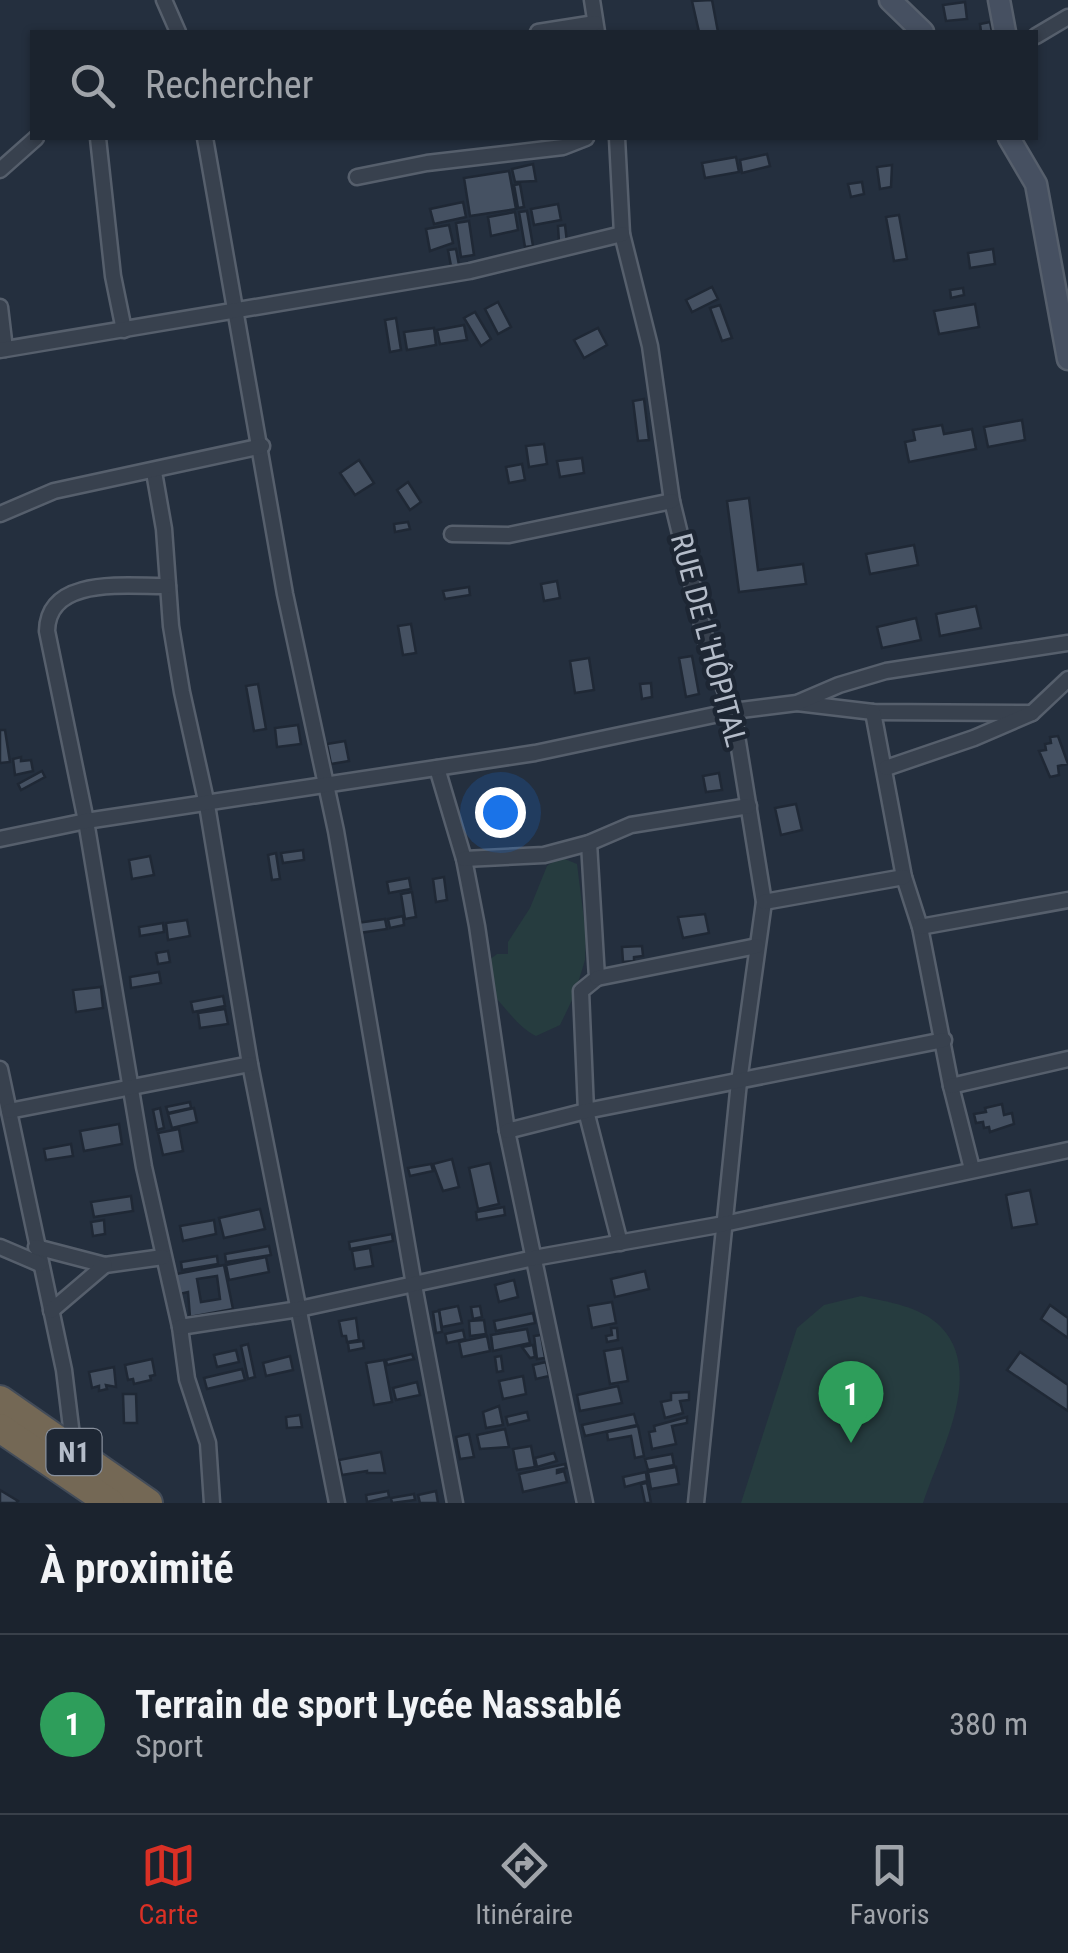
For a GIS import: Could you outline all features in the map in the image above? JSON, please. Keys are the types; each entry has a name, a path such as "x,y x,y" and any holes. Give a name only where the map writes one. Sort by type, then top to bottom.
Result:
{"highway":[{"name":"N1","path":"0,1400 71,1462 110,1503"},
{"name":"N1","path":"0,1428 148,1503"}],"main road":[{"path":"890,0 921,30"},
{"path":"998,0 1005,30"},
{"path":"1010,140 1036,184"},
{"path":"1026,140 1068,359"}],"street":[{"path":"164,0 177,30"},
{"path":"567,30 596,28 592,0"},
{"path":"1038,35 1068,17"},
{"path":"0,170 34,140"},
{"path":"98,140 113,276 124,330"},
{"path":"205,140 285,594 327,786 456,1503"},
{"path":"357,177 427,162 563,147 581,140"},
{"name":"RUE DE L'HÔPITAL","path":"617,140 622,234 650,346 672,501 706,641 734,710 764,902 739,1082 696,1503"},
{"path":"0,307 2,349 470,271 622,234"},
{"path":"0,514 54,491 262,446"},
{"path":"154,472 182,692 207,804 250,1064 336,1503"},
{"path":"452,534 510,535 672,501"},
{"path":"168,586 82,589 65,595 48,613 46,631 86,821 130,1088 163,1257 190,1389 208,1443 212,1503"},
{"path":"797,703 839,685 886,672 1068,644"},
{"path":"886,768 974,738 1032,712 1068,679"},
{"path":"0,839 86,821 535,753 734,710 797,703 873,712 1032,712"},
{"path":"873,712 904,877 920,927 951,1086 972,1169"},
{"path":"437,768 464,858 507,1130 584,1503"},
{"path":"464,858 544,855 588,844 631,825 749,806"},
{"path":"588,844 597,978"},
{"path":"764,902 904,877"},
{"path":"920,927 1068,900"},
{"path":"620,1242 586,1111 581,991 597,978 757,946"},
{"path":"507,1130 944,1040"},
{"path":"951,1086 1068,1059"},
{"path":"9,1111 250,1064"},
{"path":"1,1077 64,1370 71,1462"},
{"path":"180,1327 300,1309 1068,1150"},
{"path":"0,1248 40,1264"},
{"path":"36,1248 106,1265 163,1257"},
{"path":"51,1312 106,1265"}],"green space":[{"path":"560,857 577,864 586,935 585,960 560,1025 536,1036 490,992 489,960 497,954 508,954 508,942 530,908 547,866"},
{"path":"861,1296 924,1314 941,1327 954,1346 959,1367 955,1413 923,1503 741,1503 797,1328 824,1305"}],"building":[{"path":"712,0 718,30 699,30 692,1"},
{"path":"965,2 967,19 946,21 943,5"},
{"path":"990,22 992,30 981,30 980,24"},
{"path":"767,154 770,166 742,173 740,160"},
{"path":"736,157 739,172 705,178 702,163"},
{"path":"533,164 536,181 515,182 512,169"},
{"path":"892,165 891,187 880,189 877,167"},
{"path":"509,171 516,209 470,216 464,178"},
{"path":"862,182 864,194 851,197 848,184"},
{"path":"520,184 524,207 518,208 514,185"},
{"path":"463,202 466,217 434,224 430,209"},
{"path":"558,204 561,220 534,225 531,209"},
{"path":"527,211 533,246 525,247 519,212"},
{"path":"515,212 518,230 491,236 488,217"},
{"path":"899,215 907,259 894,261 886,217"},
{"path":"469,221 474,255 461,257 456,223"},
{"path":"449,225 453,243 430,251 426,229"},
{"path":"565,225 567,242 559,242 558,226"},
{"path":"456,249 459,265 451,266 448,250"},
{"path":"993,249 995,264 970,268 968,253"},
{"path":"712,287 718,299 692,312 686,300"},
{"path":"963,288 964,295 951,298 950,290"},
{"path":"498,302 511,327 498,334 485,309"},
{"path":"975,304 979,327 939,334 934,311"},
{"path":"720,305 732,338 722,341 710,308"},
{"path":"475,312 491,339 481,346 464,318"},
{"path":"396,318 401,350 390,352 385,320"},
{"path":"464,325 467,340 440,344 437,330"},
{"path":"434,328 436,345 407,350 404,332"},
{"path":"598,328 607,345 584,358 574,340"},
{"path":"644,399 649,440 638,441 633,401"},
{"path":"1022,420 1025,440 988,447 984,427"},
{"path":"942,425 944,434 972,429 976,449 909,462 905,442 915,440 913,430"},
{"path":"544,444 547,464 529,467 526,446"},
{"path":"582,458 584,473 560,477 557,461"},
{"path":"359,460 374,483 355,495 340,473"},
{"path":"522,464 525,480 509,483 506,467"},
{"path":"408,482 421,502 410,510 397,490"},
{"path":"749,498 758,570 803,564 806,584 739,592 727,501"},
{"path":"408,522 410,529 395,532 394,524"},
{"path":"914,545 918,565 870,574 866,554"},
{"path":"557,581 560,598 544,601 541,584"},
{"path":"469,587 470,595 445,599 443,591"},
{"path":"976,606 981,628 940,636 936,614"},
{"path":"916,618 921,640 882,648 877,627"},
{"path":"411,624 416,653 403,655 398,626"},
{"path":"692,656 699,694 686,697 679,658"},
{"path":"589,658 594,690 575,693 570,661"},
{"path":"651,683 652,697 642,699 640,684"},
{"path":"258,684 266,729 254,731 246,686"},
{"path":"298,725 301,744 277,747 275,728"},
{"path":"0,730 5,730 10,762 0,763"},
{"path":"1058,736 1068,764 1058,766 1059,775 1050,777 1039,751 1046,750 1050,737"},
{"path":"345,741 349,761 331,764 327,744"},
{"path":"21,757 21,761 31,760 33,771 15,775 13,759"},
{"path":"42,771 45,777 21,790 18,784"},
{"path":"719,773 722,790 706,792 703,776"},
{"path":"796,804 802,830 781,835 775,808"},
{"path":"303,850 304,860 283,863 281,853"},
{"path":"276,853 280,879 272,880 268,855"},
{"path":"150,856 154,875 132,879 129,860"},
{"path":"444,877 447,900 436,902 433,879"},
{"path":"409,878 411,889 389,893 387,882"},
{"path":"412,892 416,917 405,919 401,894"},
{"path":"705,914 709,933 683,938 678,917"},
{"path":"403,916 404,925 390,928 388,919"},
{"path":"385,919 387,929 359,933 357,923"},
{"path":"187,920 190,936 168,940 166,923"},
{"path":"163,923 164,932 140,936 139,927"},
{"path":"642,946 643,956 623,962 622,947"},
{"path":"168,951 170,962 158,964 156,953"},
{"path":"159,972 161,983 131,988 130,977"},
{"path":"101,987 103,1008 76,1012 73,990"},
{"path":"223,996 225,1006 193,1012 191,1002"},
{"path":"225,1009 228,1024 200,1028 198,1013"},
{"path":"190,1102 191,1108 168,1113 166,1107"},
{"path":"1002,1104 1004,1115 1012,1113 1014,1124 990,1132 983,1122 976,1123 974,1114"},
{"path":"160,1108 164,1128 157,1130 153,1110"},
{"path":"194,1108 197,1122 172,1128 168,1114"},
{"path":"119,1124 122,1144 84,1151 80,1131"},
{"path":"179,1129 183,1151 163,1155 158,1133"},
{"path":"71,1144 73,1156 46,1160 44,1149"},
{"path":"452,1159 459,1187 443,1191 433,1164"},
{"path":"490,1163 499,1204 478,1209 469,1168"},
{"path":"431,1164 433,1171 410,1176 408,1168"},
{"path":"1030,1190 1037,1224 1012,1228 1006,1195"},
{"path":"131,1196 133,1211 94,1217 91,1202"},
{"path":"504,1207 505,1215 477,1220 476,1212"},
{"path":"260,1209 265,1229 224,1238 219,1218"},
{"path":"104,1220 105,1234 93,1236 91,1222"},
{"path":"214,1220 216,1234 183,1241 180,1226"},
{"path":"392,1234 393,1241 350,1249 349,1242"},
{"path":"269,1246 271,1255 226,1262 225,1254"},
{"path":"370,1248 373,1266 355,1269 352,1251"},
{"path":"217,1256 218,1264 182,1270 181,1262"},
{"path":"266,1257 269,1272 229,1280 226,1265"},
{"path":"224,1265 233,1309 190,1317 188,1292 175,1295 171,1275","holes":["217,1276 220,1299 201,1302 197,1279"]},
{"path":"645,1271 649,1289 615,1297 611,1279"},
{"path":"514,1280 518,1297 499,1302 495,1285"},
{"path":"612,1302 616,1323 592,1328 588,1306"},
{"path":"1050,1305 1068,1318 1068,1338 1041,1319"},
{"path":"458,1306 462,1323 442,1327 439,1310"},
{"path":"480,1306 482,1317 473,1319 471,1307"},
{"path":"439,1311 442,1332 436,1333 433,1312"},
{"path":"533,1313 535,1323 496,1331 494,1321"},
{"path":"356,1318 359,1340 347,1342 339,1321"},
{"path":"484,1320 486,1334 470,1336 469,1321"},
{"path":"611,1328 617,1328 618,1340 607,1342 606,1336 612,1335"},
{"path":"527,1329 530,1343 493,1351 491,1335"},
{"path":"463,1330 465,1339 447,1343 445,1334"},
{"path":"541,1335 545,1358 537,1359 534,1336"},
{"path":"487,1336 490,1351 462,1357 459,1342"},
{"path":"363,1341 364,1348 349,1351 348,1343"},
{"path":"248,1344 255,1377 248,1379 241,1346"},
{"path":"533,1345 535,1357 530,1358 522,1347"},
{"path":"622,1348 628,1381 610,1384 604,1351"},
{"path":"236,1350 239,1362 217,1367 214,1355"},
{"path":"1020,1352 1068,1385 1068,1411 1007,1370"},
{"path":"412,1354 414,1359 387,1365 386,1360"},
{"path":"290,1356 293,1370 266,1376 263,1363"},
{"path":"501,1356 503,1371 497,1372 495,1357"},
{"path":"152,1359 155,1375 150,1376 151,1380 134,1384 133,1379 128,1380 125,1365"},
{"path":"384,1360 392,1402 374,1405 366,1363"},
{"path":"546,1362 549,1376 536,1379 533,1365"},
{"path":"114,1367 116,1387 106,1385 107,1389 99,1391 99,1386 92,1388 89,1372"},
{"path":"242,1369 245,1380 207,1389 204,1378"},
{"path":"523,1376 526,1394 503,1399 499,1381"},
{"path":"417,1382 420,1395 396,1400 393,1388"},
{"path":"618,1386 622,1403 580,1411 577,1395"},
{"path":"689,1392 689,1400 680,1401 683,1413 665,1418 661,1402 671,1400 671,1393"},
{"path":"123,1394 136,1394 137,1423 124,1423"},
{"path":"499,1406 503,1425 486,1428 483,1412"},
{"path":"527,1412 529,1420 508,1425 506,1417"},
{"path":"634,1414 637,1425 585,1436 582,1425"},
{"path":"300,1415 302,1427 287,1428 286,1417"},
{"path":"687,1417 687,1423 672,1426 676,1444 652,1449 649,1432 655,1431 654,1426"},
{"path":"638,1426 644,1456 635,1458 631,1436 608,1440 607,1432"},
{"path":"505,1429 509,1447 480,1449 477,1435"},
{"path":"469,1434 474,1457 460,1459 456,1437"},
{"path":"531,1446 535,1467 517,1470 513,1449"},
{"path":"381,1452 385,1473 342,1475 339,1460"},
{"path":"554,1453 557,1461 537,1467 535,1458"},
{"path":"672,1454 674,1465 648,1470 645,1459"},
{"path":"565,1464 566,1468 557,1473 564,1471 567,1482 523,1492 519,1474"},
{"path":"676,1467 679,1484 651,1489 648,1472"},
{"path":"646,1472 647,1481 625,1487 623,1477"},
{"path":"647,1483 651,1503 645,1503 641,1484"},
{"path":"0,1490 18,1501 0,1503"},
{"path":"388,1491 389,1497 367,1502 366,1495"},
{"path":"436,1491 438,1503 420,1503 418,1495"},
{"path":"414,1494 415,1500 392,1503 391,1498"}],"place":[{"name":"Terrain de sport Lycée Nassablé","path":"851,1443"}]}
